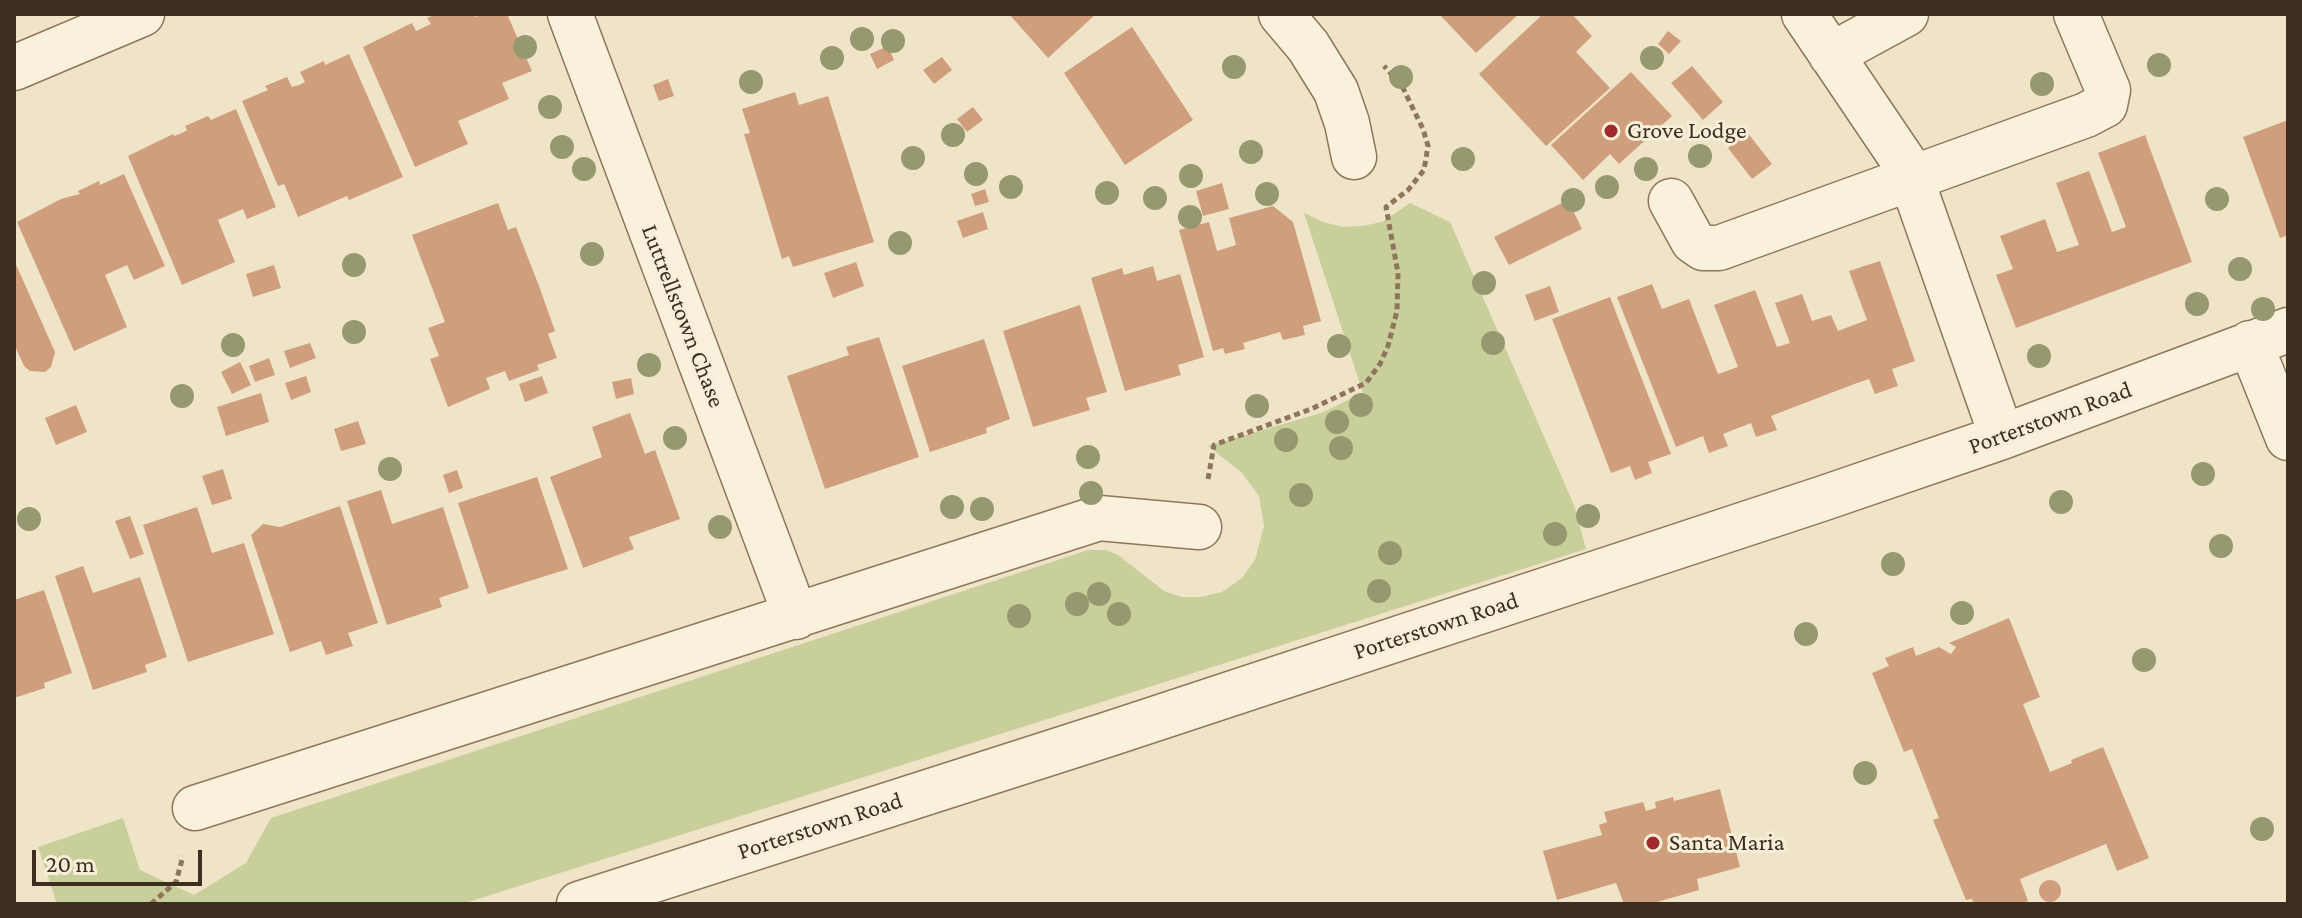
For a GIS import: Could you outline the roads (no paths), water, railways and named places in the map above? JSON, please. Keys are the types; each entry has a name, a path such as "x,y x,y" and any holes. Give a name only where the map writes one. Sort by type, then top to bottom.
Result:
{"street":[{"path":"14,68 142,14"},
{"name":"Luttrellstown Chase","path":"570,14 796,617"},
{"path":"1281,14 1308,46 1336,91 1354,157"},
{"path":"1804,14 1904,162 2002,437"},
{"path":"1831,55 1906,14"},
{"path":"1671,201 1693,241 1703,248 1719,248 2086,115 2105,105 2108,90 2076,14"},
{"path":"2269,337 2288,438"},
{"name":"Porterstown Road","path":"579,904 1821,499 2002,437 2269,337"},
{"path":"195,808 1099,518 1199,527"}],"place":[{"name":"Grove Lodge","path":"1611,131"},
{"name":"Santa Maria","path":"1653,843"}]}
